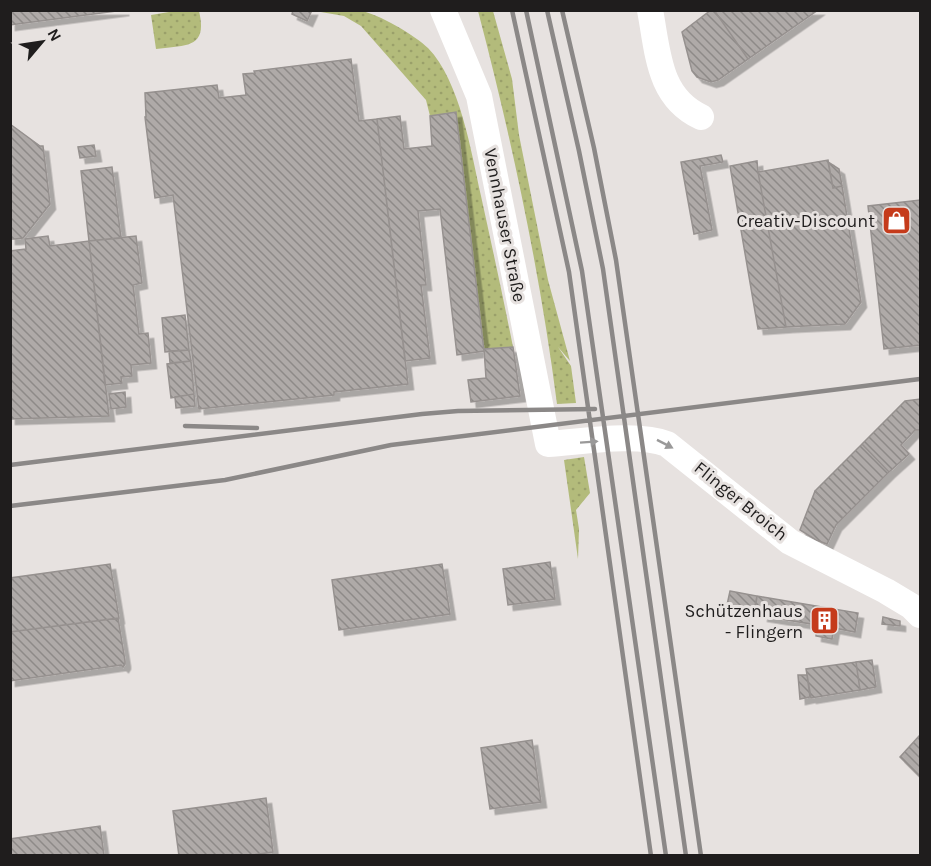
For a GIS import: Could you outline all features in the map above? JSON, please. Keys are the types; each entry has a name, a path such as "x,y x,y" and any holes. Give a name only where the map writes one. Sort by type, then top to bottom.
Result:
{"street":[{"name":"Vennhauser Straße","path":"443,10 479,96 548,444"},
{"path":"650,10 662,76 676,99 701,117"},
{"name":"Flinger Broich","path":"548,444 631,439 662,442 694,464 790,542 886,591 921,615"}],"green space":[{"path":"356,10 377,16 415,37 439,62 456,97 463,118 513,347 484,349 456,113 430,116 426,100 361,26 344,16 315,11"},
{"path":"175,11 199,11 201,23 197,39 185,45 156,49 151,15"},
{"path":"478,11 493,11 512,79 519,135 548,280 570,361 558,347 571,366 576,403 557,404 524,206"},
{"path":"584,457 590,493 576,510 579,529 578,559 564,460"}],"building":[{"path":"10,10 124,10 10,25"},
{"path":"293,10 312,10 307,21 292,14"},
{"path":"714,10 748,59 718,80 711,82 697,77 692,71 682,32"},
{"path":"714,10 818,10 748,59"},
{"path":"351,59 359,121 377,119 408,384 334,392 334,395 199,409 173,195 155,198 145,117 145,93 217,85 219,98 246,95 243,74"},
{"path":"456,112 484,351 457,355 440,209 418,211 426,285 421,285 430,358 405,361 377,119 400,116 404,149 432,146 430,116"},
{"path":"10,124 43,146 50,204 23,238 15,239 10,239"},
{"path":"94,145 96,156 80,158 78,147"},
{"path":"721,155 723,162 700,166 712,230 694,234 681,162"},
{"path":"828,160 833,188 842,186 861,302 845,324 786,327 758,172"},
{"path":"757,161 786,327 758,329 730,166"},
{"path":"828,162 839,169 842,186 833,188"},
{"path":"112,167 121,238 89,241 81,171"},
{"path":"920,200 920,345 884,349 868,206"},
{"path":"48,236 50,246 89,241 109,416 10,419 10,251 26,249 25,239"},
{"path":"136,236 142,283 133,285 139,334 148,333 151,363 131,365 132,376 121,377 122,383 105,385 89,241"},
{"path":"185,315 189,350 165,352 162,318"},
{"path":"513,347 520,396 471,402 468,380 486,378 484,349"},
{"path":"189,350 191,361 170,363 169,351"},
{"path":"191,361 194,394 171,398 167,364"},
{"path":"125,392 126,407 111,409 109,394"},
{"path":"194,394 195,406 176,408 175,397"},
{"path":"920,399 920,430 915,430 901,445 909,454 889,472 862,444 905,401"},
{"path":"862,444 889,472 843,518 815,491"},
{"path":"815,491 843,518 836,525 827,544 800,530"},
{"path":"550,562 555,599 508,605 503,569"},
{"path":"110,564 119,618 10,632 10,578"},
{"path":"442,564 450,614 339,630 332,580"},
{"path":"730,591 757,596 755,610 727,605"},
{"name":"Schützenhaus - Flingern","path":"757,596 858,613 855,632 834,628 832,639 816,636 817,625 762,616 764,608 755,606"},
{"path":"883,617 900,621 900,626 882,624"},
{"path":"118,618 125,661 123,667 121,665 10,681 10,632"},
{"path":"872,660 876,687 860,690 856,662"},
{"path":"856,662 860,690 811,698 806,669"},
{"path":"798,675 807,675 810,697 800,699"},
{"path":"920,735 920,777 900,757"},
{"path":"532,740 541,802 490,809 481,748"},
{"path":"266,798 273,852 245,856 179,856 173,811"},
{"path":"100,826 104,856 10,856 10,839"}],"railway":[{"path":"512,10 569,272 651,856"},
{"path":"526,10 582,271 666,856"},
{"path":"547,10 603,269 686,856"},
{"path":"562,10 594,148 616,260 701,856"},
{"path":"10,506 225,480 391,445 920,379"},
{"path":"10,465 422,414 458,411 595,409"},
{"path":"185,426 257,428"}],"place":[{"name":"Creativ-Discount","path":"896,221"},
{"name":"Schützenhaus - Flingern","path":"824,621"}]}
